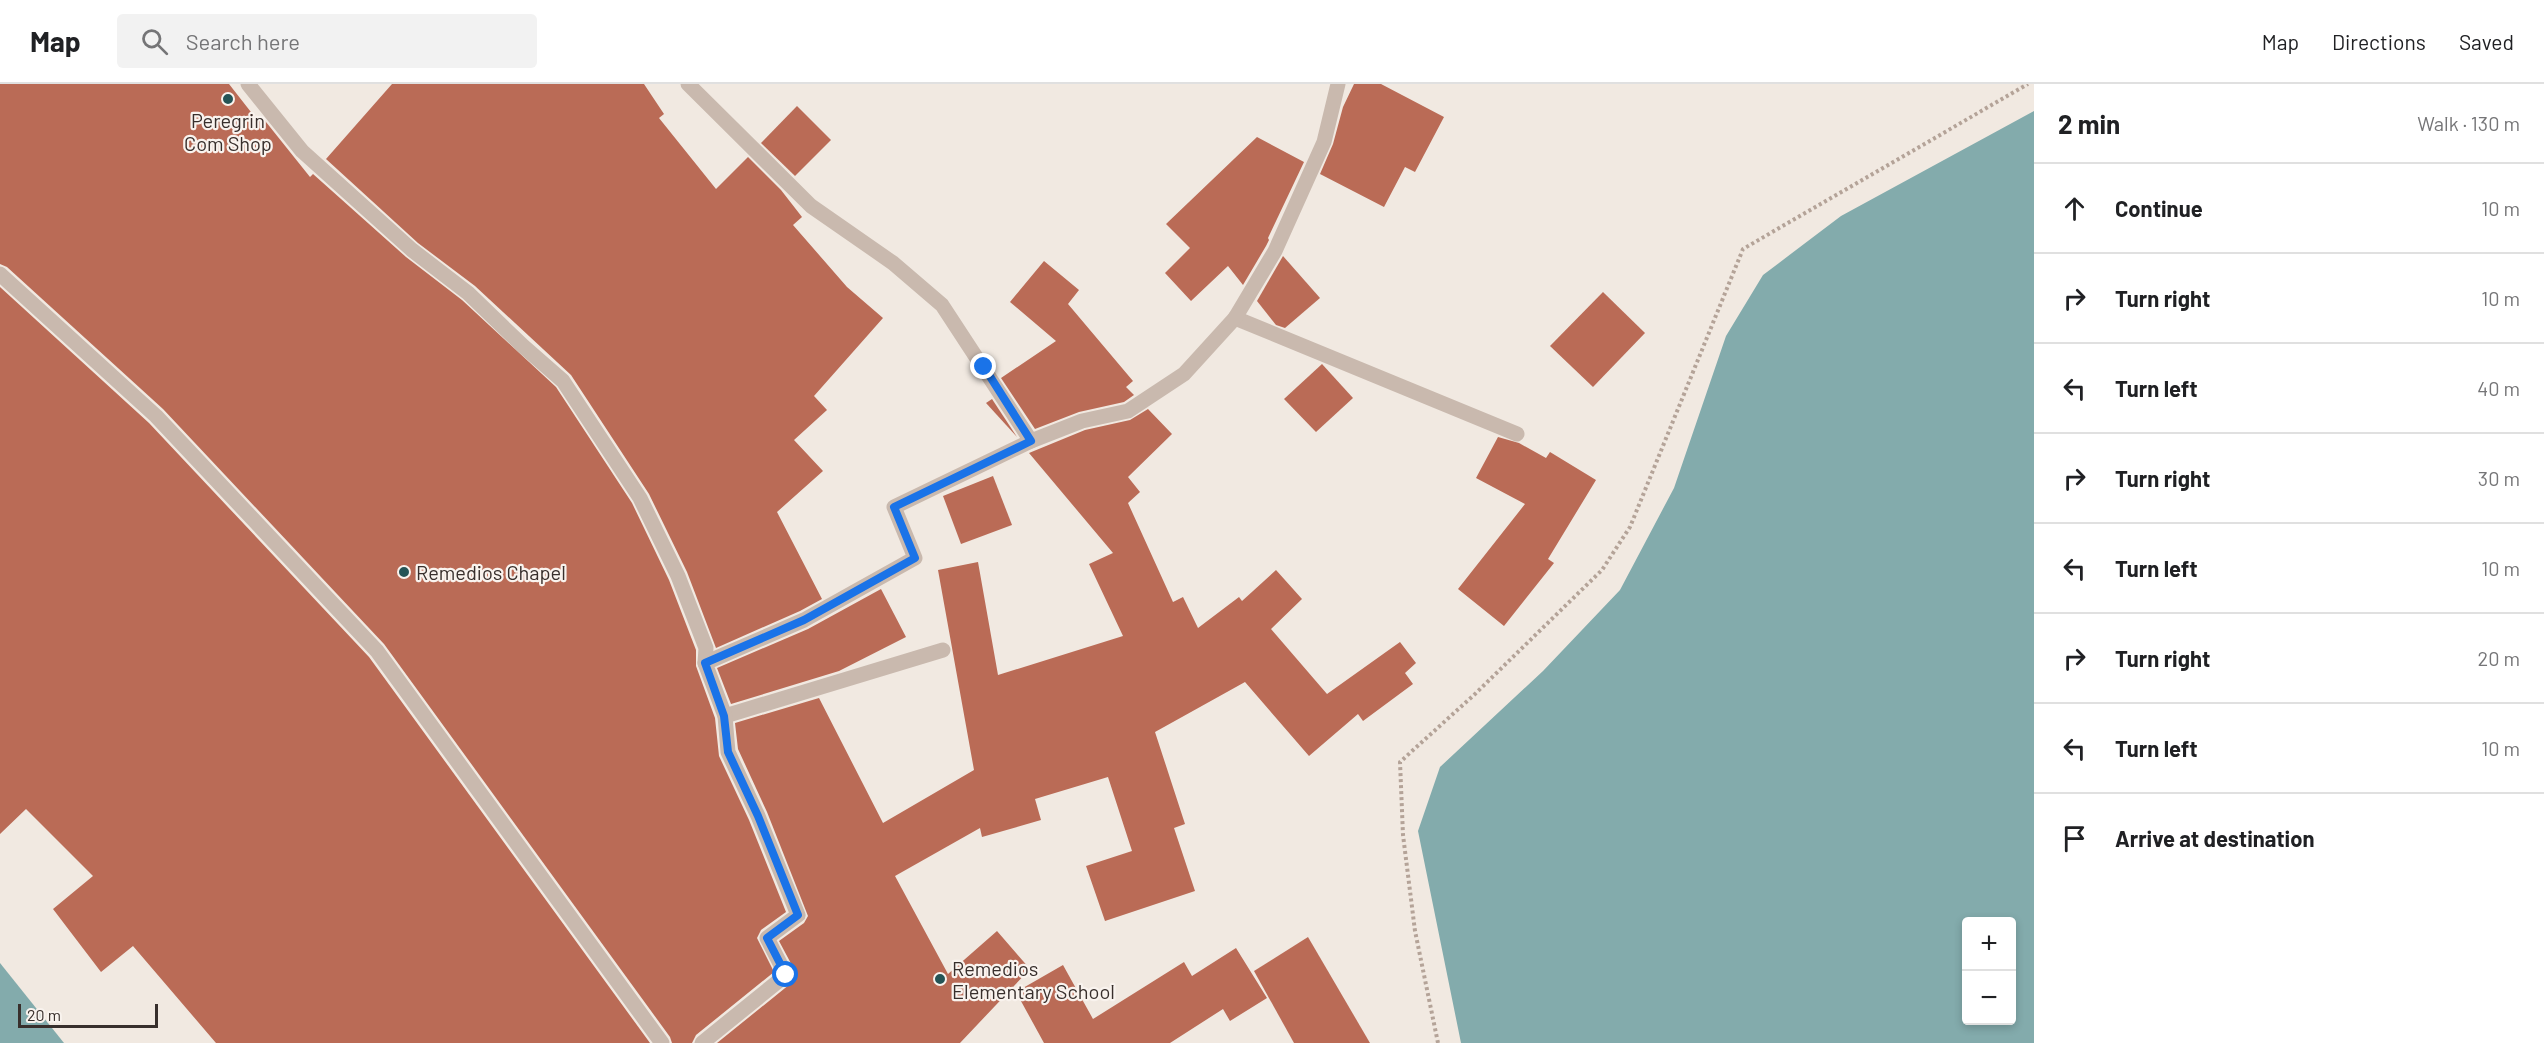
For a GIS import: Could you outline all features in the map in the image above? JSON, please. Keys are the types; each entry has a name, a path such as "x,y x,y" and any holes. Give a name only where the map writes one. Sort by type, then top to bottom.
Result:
{"street":[{"path":"248,84 302,151 412,250 468,293 563,381 645,508 678,576 706,648 705,663 724,716 728,752 758,816 798,915 767,938 786,975 702,1043"},
{"path":"688,84 811,206 893,263 942,304 1031,441"},
{"path":"705,663 804,620 915,558 894,507 1031,441 1082,421 1128,411 1184,374 1236,318 1275,251 1324,142 1338,84"},
{"path":"0,274 156,416 377,651 662,1043"},
{"path":"1236,318 1517,434"},
{"path":"724,716 943,650"}],"path":[{"path":"1437,1043 1415,931 1403,835 1400,762 1475,694 1602,570 1630,527 1743,249 2028,84"}],"water":[{"path":"2034,111 2034,1043 1461,1043 1418,831 1440,767 1543,671 1620,590 1674,488 1726,336 1763,275 1841,216"},
{"path":"0,963 64,1043 0,1043"}],"building":[{"path":"0,84 229,84 258,121 262,117 310,177 313,174 406,257 462,300 556,387 632,503 669,580 696,650 696,666 715,718 719,756 749,820 786,912 761,930 757,938 774,972 696,1035 692,1043 672,1043 670,1037 384,644 163,409 7,267 0,264"},
{"path":"392,84 644,84 664,114 659,118 716,189 748,157 781,190 802,217 793,225 847,287 883,318 814,396 827,410 794,440 823,471 777,512 822,599 716,648 687,572 649,494 571,375 475,286 418,243 326,159"},
{"path":"1354,84 1381,84 1444,117 1415,172 1405,167 1384,207 1320,174 1333,144 1343,107"},
{"path":"797,106 831,140 795,176 761,143"},
{"path":"1257,137 1304,162 1269,240 1243,285 1228,266 1191,301 1165,273 1190,248 1166,224"},
{"path":"1283,256 1320,298 1285,328 1276,325 1257,301"},
{"path":"1044,261 1079,290 1068,304 1133,381 1126,387 1134,395 1124,402 1079,412 1035,429 1001,378 1056,341 1010,302"},
{"path":"0,287 149,423 369,657 650,1043 216,1043 133,946 101,972 53,909 93,876 26,809 0,834"},
{"path":"1603,292 1645,333 1593,387 1550,346"},
{"path":"1322,364 1353,398 1316,432 1284,399"},
{"path":"992,399 1017,437 986,403"},
{"path":"1148,409 1172,434 1128,477 1140,492 1128,503 1173,602 1183,597 1198,628 1239,597 1242,601 1276,570 1302,599 1271,629 1327,694 1400,642 1416,663 1405,673 1413,684 1363,721 1358,714 1309,756 1245,682 1155,732 1185,824 1174,828 1195,891 1105,921 1086,866 1132,851 1108,777 1035,799 1041,820 982,837 980,828 895,876 948,974 997,931 1030,969 960,1043 717,1043 795,980 795,971 779,941 804,923 808,916 767,812 738,749 735,723 819,698 883,823 974,770 938,570 978,562 998,675 1123,636 1089,564 1113,553 1029,453 1085,430 1130,420"},
{"path":"1498,437 1519,443 1546,458 1550,452 1596,480 1548,559 1554,563 1504,626 1458,589 1525,504 1476,478"},
{"path":"993,476 1012,525 961,544 943,496"},
{"path":"881,589 906,637 839,671 731,704 717,668 808,629"},
{"path":"1308,937 1370,1043 1294,1043 1254,971"},
{"path":"1236,948 1267,998 1230,1021 1223,1009 1170,1043 1044,1043 1016,992 1063,965 1093,1019 1184,962 1192,976"}],"place":[{"name":"Peregrin Com Shop","path":"228,99"},
{"name":"Remedios Chapel","path":"404,572"},
{"name":"Remedios Elementary School","path":"940,979"}],"route":[{"path":"786,975 767,938 798,915 758,816 728,752 724,716 705,663 804,620 915,558 894,507 1031,441 984,367"}]}
